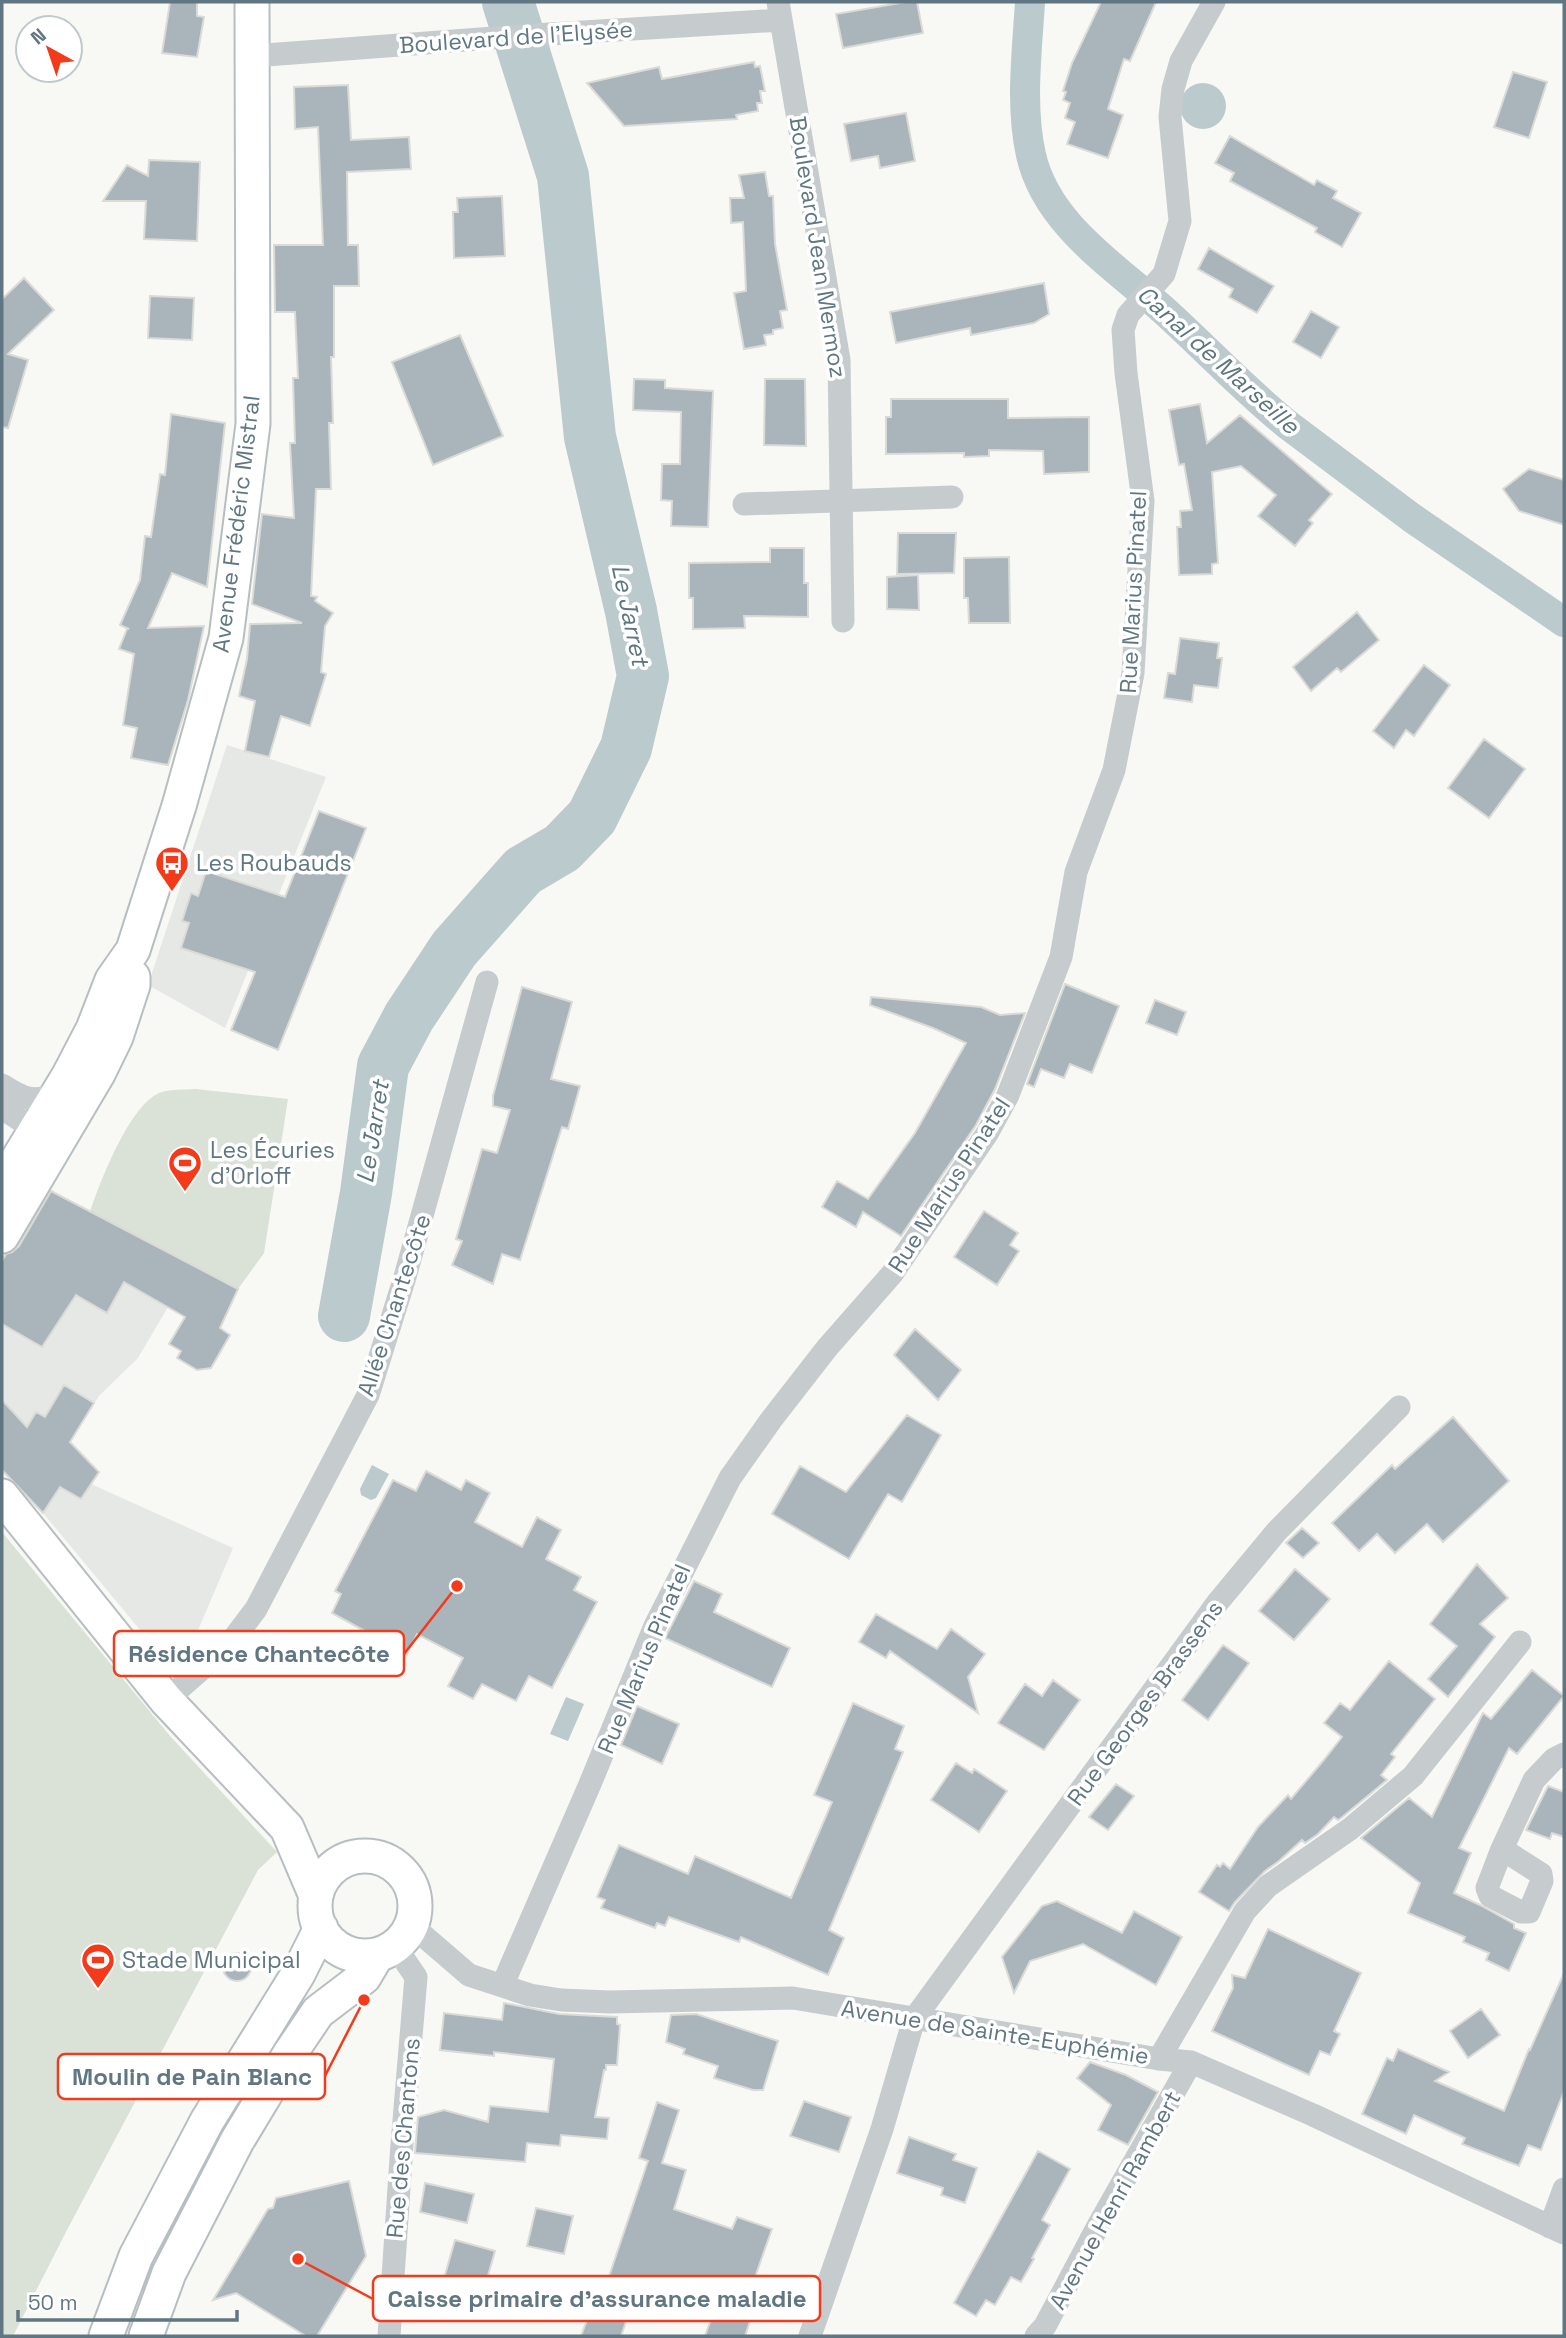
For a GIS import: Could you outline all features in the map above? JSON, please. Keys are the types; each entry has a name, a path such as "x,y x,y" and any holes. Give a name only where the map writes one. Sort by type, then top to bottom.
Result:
{"street":[{"name":"Avenue Frédéric Mistral","path":"2,1236 46,1138 68,1101 112,980 133,950 179,806 226,638 253,424 253,2"},
{"name":"Rue Marius Pinatel","path":"503,1984 655,1626 730,1478 827,1349 892,1274 988,1132 1008,1095 1061,957 1076,873 1114,769 1133,673 1143,502 1123,330 1128,314 1164,274 1180,221 1170,117 1173,89 1181,61 1214,2"},
{"name":"Boulevard de l'Elysée","path":"252,56 534,35 779,11"},
{"name":"Boulevard Jean Mermoz","path":"779,11 839,360 843,621"},
{"path":"744,504 952,497"},
{"name":"Allée Chantecôte","path":"166,1700 228,1646 256,1609 368,1395 405,1277 487,982"},
{"path":"2,1085 19,1096 68,1101"},
{"path":"2,1108 46,1138"},
{"name":"Avenue Frédéric Mistral","path":"3,1182 46,1138"},
{"path":"2,1143 6,1150 3,1182"},
{"name":"Rue Georges Brassens","path":"810,2336 882,2129 914,2019 1218,1602 1277,1531 1399,1407"},
{"path":"2,1496 166,1700 287,1828 316,1896"},
{"path":"1159,2059 1245,1911 1268,1886 1350,1829 1413,1776 1520,1642"},
{"path":"1502,1849 1534,1780 1554,1759 1564,1754"},
{"path":"287,1828 354,1857"},
{"path":"146,2336 169,2273 237,2141 269,2087 318,2012 364,1977 394,1942 415,1910 414,1894 403,1874 385,1859 354,1857 340,1862 321,1882 316,1896 316,1918 330,1942 344,1951 360,1956 394,1942"},
{"path":"106,2336 136,2256 149,2231 207,2121 298,1974 321,1928"},
{"name":"Avenue de Sainte-Euphémie","path":"394,1942 469,1975 530,1995 561,2000 610,2002 793,1998 914,2019 944,2021 1159,2059 1191,2062 1313,2115 1557,2230"},
{"name":"Rue des Chantons","path":"388,2336 416,1977 394,1942"},
{"name":"Avenue Henri Rambert","path":"1036,2336 1045,2326 1191,2062"},
{"path":"1557,2230 1564,2189"}],"shaded area":[{"path":"1203,83 1219,90 1226,106 1219,122 1203,129 1187,122 1180,106 1187,90"},
{"path":"227,745 326,777 225,1028 148,985"},
{"name":"Les Écuries d'Orloff","path":"195,1089 288,1099 264,1253 238,1289 90,1212 118,1144 139,1110 162,1092"},
{"path":"45,1188 148,1243 168,1307 138,1358 99,1396 70,1442 99,1472 91,1484 233,1548 196,1635 186,1642 174,1645 159,1643 146,1637 43,1513 2,1470 2,1261"},
{"path":"372,1465 389,1474 376,1498 371,1500 361,1495 360,1489"},
{"name":"Stade Municipal","path":"2,1532 170,1736 277,1852 258,1870 13,2336 2,2336"},
{"path":"566,1697 584,1704 568,1741 550,1734"}],"building":[{"path":"170,2 197,2 197,16 204,17 197,57 162,53"},
{"path":"917,2 923,33 843,48 836,14"},
{"path":"1101,2 1156,2 1130,61 1124,59 1108,109 1123,115 1108,158 1067,144 1075,122 1065,118 1070,103 1063,100 1066,92 1063,91 1072,63"},
{"path":"754,62 755,67 760,66 765,91 760,91 762,103 757,103 758,111 736,115 737,119 624,126 587,83 659,67 662,79"},
{"path":"1513,72 1547,82 1529,138 1494,127"},
{"path":"348,85 351,140 409,137 411,169 347,172 348,245 358,245 359,286 334,286 334,357 331,357 333,423 329,423 331,489 316,489 311,596 317,597 315,601 333,613 325,626 321,672 326,674 310,726 281,716 269,757 245,751 255,701 239,696 247,659 250,624 302,623 252,604 262,514 294,518 290,443 295,443 293,378 298,378 295,312 275,312 274,245 323,245 318,127 295,129 294,87"},
{"path":"906,113 915,161 880,168 878,156 851,161 844,124"},
{"path":"1230,136 1314,185 1317,180 1337,191 1333,198 1361,213 1342,247 1315,232 1317,228 1230,181 1234,173 1215,163"},
{"path":"149,160 200,162 197,241 144,239 146,201 103,201 127,165 148,176"},
{"path":"765,172 769,196 773,196 775,244 787,310 780,311 783,328 773,330 773,334 764,335 766,345 744,349 734,293 746,291 743,222 731,223 730,198 744,198 739,175"},
{"path":"502,196 505,256 454,258 453,212 458,212 457,198"},
{"path":"1209,248 1274,286 1257,313 1229,297 1233,289 1198,269"},
{"path":"24,278 54,310 8,354 28,360 8,428 2,427 2,299"},
{"path":"1044,283 1049,314 1034,323 971,335 970,328 896,343 890,312"},
{"path":"150,296 194,298 192,340 148,338"},
{"path":"1311,311 1339,327 1321,358 1293,342"},
{"path":"460,335 503,436 433,465 392,362"},
{"path":"634,379 665,380 665,388 713,391 708,527 671,526 672,501 661,500 662,464 680,464 681,412 633,410"},
{"path":"765,379 805,379 806,446 764,445"},
{"path":"891,399 1008,399 1008,418 1089,417 1089,472 1044,474 1043,451 989,450 989,456 964,457 964,453 886,454 886,417 891,417"},
{"path":"1200,404 1207,443 1240,415 1332,494 1309,520 1313,523 1295,546 1258,516 1276,495 1241,466 1212,472 1218,563 1212,564 1212,574 1179,575 1177,527 1181,527 1180,511 1192,510 1184,464 1179,465 1169,410"},
{"path":"171,414 225,423 207,587 172,573 148,628 204,626 188,700 168,765 131,758 137,728 123,725 134,654 119,649 129,629 120,625 140,580 145,536 151,537 160,474 165,475"},
{"path":"1529,469 1564,480 1564,525 1519,511 1503,489"},
{"path":"898,533 956,533 954,573 897,574"},
{"path":"770,548 804,548 808,617 744,616 745,628 693,629 693,598 689,598 689,563 770,562"},
{"path":"1009,557 1010,623 969,623 968,598 964,598 964,558"},
{"path":"918,575 919,610 887,609 887,577"},
{"path":"1357,612 1379,640 1341,672 1337,668 1311,691 1293,667"},
{"path":"1180,638 1219,643 1217,658 1222,658 1218,688 1194,685 1192,702 1164,698 1168,673 1175,674"},
{"path":"1424,665 1450,685 1414,736 1406,730 1394,748 1373,731"},
{"path":"1484,739 1525,769 1489,818 1448,788"},
{"path":"319,811 366,828 278,1050 231,1030 255,972 181,948 189,923 182,921 191,893 198,896 206,871 285,897"},
{"path":"1065,984 1119,1006 1092,1073 1070,1064 1064,1078 1041,1069 1034,1087 1027,1084"},
{"path":"522,987 572,1002 551,1079 580,1086 568,1129 562,1127 520,1260 502,1254 493,1284 452,1265 462,1241 456,1239 482,1149 497,1153 510,1110 493,1106 493,1096"},
{"path":"871,997 981,1007 1000,1015 1025,1013 995,1089 976,1125 901,1236 863,1212 856,1227 822,1207 837,1181 868,1199 915,1133 966,1043 870,1005"},
{"path":"1155,1000 1186,1012 1177,1035 1146,1023"},
{"path":"51,1191 238,1289 220,1328 230,1335 211,1368 197,1370 177,1358 181,1351 169,1344 185,1317 124,1282 107,1313 76,1295 42,1347 2,1324 2,1261 6,1254 19,1246"},
{"path":"984,1211 1018,1233 1010,1245 1019,1251 997,1285 954,1257"},
{"path":"915,1329 961,1370 938,1400 894,1355"},
{"path":"64,1385 94,1403 70,1442 99,1472 81,1499 60,1487 43,1513 2,1470 2,1400 27,1427 36,1412 45,1417"},
{"path":"907,1415 941,1435 902,1502 888,1494 849,1559 772,1514 800,1466 846,1492"},
{"path":"1453,1417 1509,1481 1443,1542 1427,1524 1395,1553 1377,1534 1359,1551 1332,1523 1392,1465 1395,1469"},
{"path":"426,1471 461,1490 466,1480 490,1493 475,1522 522,1547 537,1517 561,1530 546,1559 581,1577 574,1590 597,1602 552,1688 529,1676 516,1701 482,1684 473,1699 448,1686 463,1658 417,1634 403,1662 378,1650 383,1641 332,1613 341,1594 335,1591 393,1480 416,1491"},
{"path":"1302,1528 1319,1543 1303,1558 1286,1543"},
{"path":"1477,1564 1508,1598 1480,1624 1495,1637 1448,1697 1428,1679 1457,1646 1430,1624"},
{"path":"1295,1569 1330,1599 1294,1640 1259,1611"},
{"path":"694,1581 722,1594 714,1612 790,1648 772,1687 665,1638"},
{"path":"876,1614 937,1649 951,1629 985,1654 968,1677 978,1713 890,1651 886,1658 859,1642"},
{"path":"1223,1645 1249,1663 1208,1720 1182,1700"},
{"path":"1389,1661 1435,1699 1391,1754 1395,1757 1381,1775 1387,1780 1341,1818 1338,1820 1334,1817 1318,1834 1305,1843 1302,1840 1265,1871 1229,1911 1199,1892 1217,1865 1220,1867 1223,1863 1230,1869 1258,1827 1288,1795 1291,1799 1323,1761 1342,1737 1324,1723 1340,1703 1350,1710"},
{"path":"1532,1670 1564,1696 1517,1754 1509,1748 1459,1848 1471,1853 1454,1893 1480,1905 1526,1933 1509,1971 1486,1960 1489,1953 1463,1942 1465,1937 1408,1913 1420,1883 1361,1838 1409,1798 1432,1817 1483,1713 1491,1719"},
{"path":"1053,1680 1080,1700 1044,1750 998,1723 1025,1684 1042,1696"},
{"path":"853,1703 904,1726 895,1749 903,1752 829,1930 844,1938 828,1975 741,1937 739,1942 669,1917 665,1926 657,1923 655,1928 601,1908 605,1900 597,1897 619,1845 688,1874 695,1856 791,1898 832,1802 814,1795"},
{"path":"637,1706 679,1724 662,1764 621,1745"},
{"path":"956,1763 972,1773 974,1769 1007,1791 979,1832 931,1800"},
{"path":"1116,1784 1134,1796 1108,1830 1089,1817"},
{"path":"1548,1786 1564,1792 1564,1837 1552,1833 1550,1839 1526,1830"},
{"path":"1057,1901 1122,1933 1134,1911 1182,1937 1156,1985 1083,1944 1030,1961 1014,1993 1002,1957 1042,1906"},
{"path":"1268,1929 1361,1973 1334,2031 1340,2034 1330,2055 1320,2051 1309,2075 1212,2031 1233,1988 1232,1975 1245,1978"},
{"path":"237,1953 247,1957 251,1967 247,1977 237,1981 227,1977 223,1967 227,1957"},
{"path":"1564,1973 1564,2091 1541,2150 1528,2145 1519,2166 1462,2144 1465,2138 1414,2115 1406,2134 1362,2114 1387,2058 1393,2061 1398,2049 1449,2072 1435,2081 1504,2111"},
{"path":"504,2003 559,2014 617,2017 617,2024 620,2025 617,2065 606,2065 595,2117 609,2118 607,2139 561,2135 560,2146 527,2143 525,2162 415,2153 418,2117 444,2110 488,2122 490,2106 548,2112 554,2059 494,2052 494,2056 440,2050 444,2013 502,2020"},
{"path":"1481,2009 1500,2035 1468,2058 1450,2031"},
{"path":"696,2014 778,2041 763,2090 753,2090 714,2078 718,2066 683,2054 685,2049 666,2042 671,2015"},
{"path":"1090,2062 1126,2075 1158,2092 1128,2145 1098,2130 1111,2105 1077,2078"},
{"path":"804,2101 851,2117 839,2152 790,2136"},
{"path":"657,2102 679,2110 662,2163 686,2170 674,2209 732,2229 737,2217 772,2229 754,2280 763,2283 745,2336 705,2336 717,2302 642,2276 621,2336 581,2336 594,2301 600,2303 648,2161 639,2158"},
{"path":"909,2137 956,2154 953,2160 977,2168 965,2203 941,2195 943,2188 897,2173"},
{"path":"1038,2151 1070,2169 1042,2220 1050,2225 1021,2282 1011,2277 995,2305 986,2300 976,2316 954,2303"},
{"path":"349,2181 366,2256 317,2336 306,2336 236,2293 213,2300 268,2209 273,2208 276,2198"},
{"path":"425,2183 474,2194 467,2223 420,2212"},
{"path":"536,2208 573,2216 564,2254 527,2246"},
{"path":"455,2240 495,2251 479,2307 439,2296"}],"waterway":[{"name":"Le Jarret","path":"344,1316 366,1193 383,1066 409,1017 454,949 523,871 562,848 592,817 626,748 643,676 631,611 590,437 563,176 508,2"},
{"name":"Canal de Marseille","path":"1030,2 1025,79 1031,155 1040,181 1069,226 1288,425 1412,518 1564,622"}],"place":[{"name":"Les Roubauds","path":"172,893"},
{"name":"Les Écuries d'Orloff","path":"185,1193"},
{"name":"Résidence Chantecôte","path":"457,1586"},
{"name":"Stade Municipal","path":"98,1990"},
{"name":"Moulin de Pain Blanc","path":"364,2000"},
{"name":"Caisse primaire d'assurance maladie","path":"298,2259"}]}
